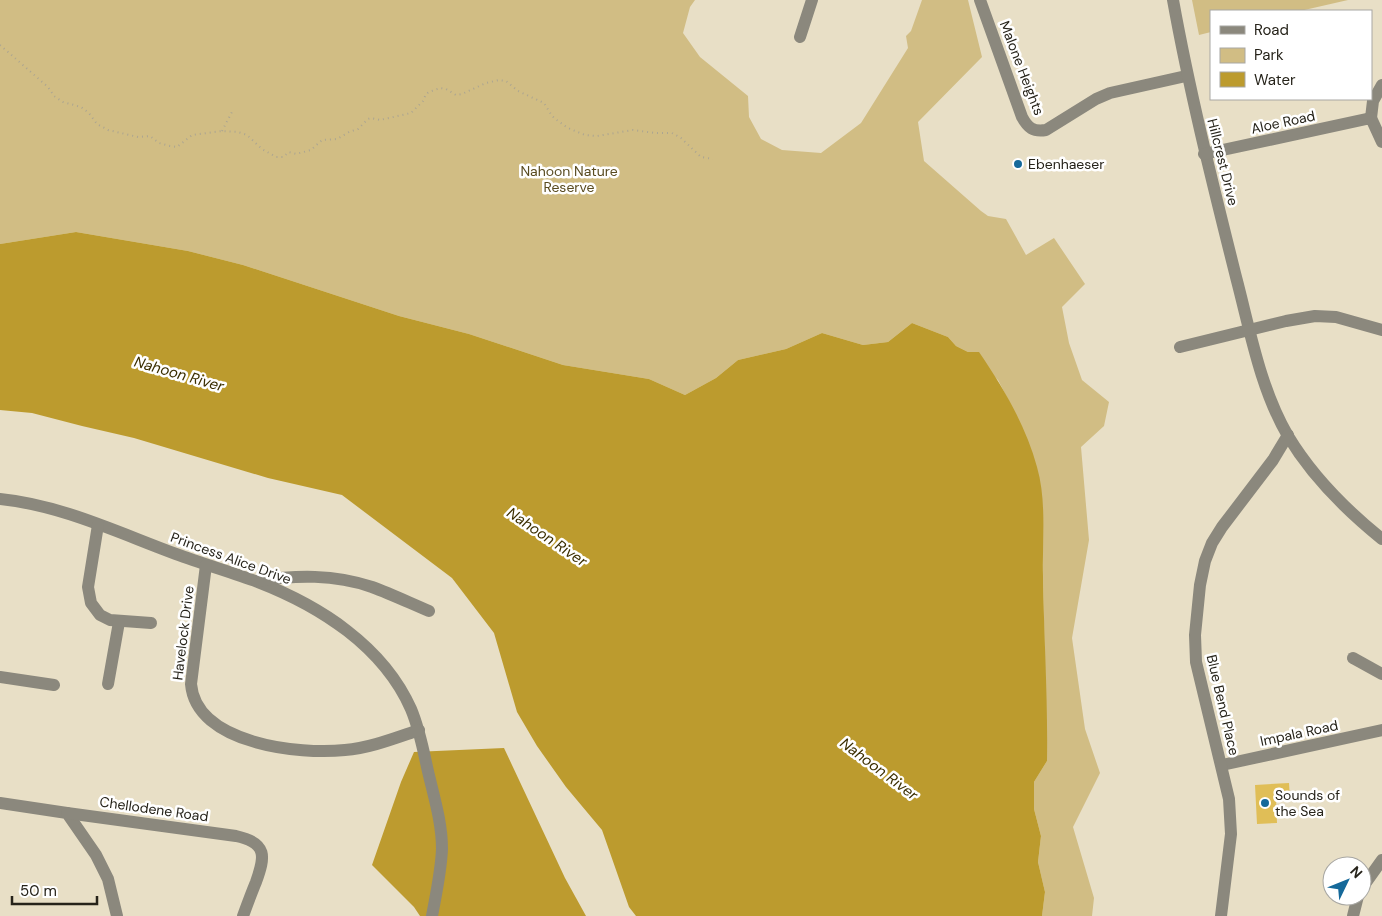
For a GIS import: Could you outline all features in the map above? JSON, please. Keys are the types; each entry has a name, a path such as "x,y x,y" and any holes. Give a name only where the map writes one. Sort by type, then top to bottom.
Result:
{"street":[{"path":"800,37 812,0"},
{"name":"Malone Heights","path":"980,0 1022,117 1026,125 1032,130 1046,130 1096,99 1110,93 1186,76"},
{"name":"Hillcrest Drive","path":"1172,0 1186,76 1204,154 1265,383 1288,435 1310,467 1337,500 1382,539"},
{"path":"1382,85 1373,101 1371,118 1382,142"},
{"name":"Aloe Road","path":"1204,154 1371,118"},
{"path":"1180,347 1315,316 1336,317 1382,330"},
{"name":"Blue Bend Place","path":"1221,916 1231,834 1230,799 1196,662 1195,634 1200,585 1205,561 1217,535 1273,460 1288,435"},
{"name":"Princess Alice Drive","path":"0,499 47,508 98,525 206,566 257,581 321,612 341,626 376,657 390,674 411,709 418,730 439,817 442,848 440,874 432,916"},
{"path":"98,525 88,594 94,609 100,615 110,620 151,623"},
{"name":"Havelock Drive","path":"206,566 191,684 192,695 197,705 216,724 251,742 322,752 363,747 418,730"},
{"path":"257,581 302,576 348,581 372,587 429,611"},
{"path":"108,684 119,622"},
{"path":"1353,658 1382,674"},
{"path":"0,677 54,685"},
{"name":"Impala Road","path":"1222,766 1382,730"},
{"name":"Chellodene Road","path":"0,803 248,838 255,842 263,855 263,864 243,916"},
{"path":"68,812 96,855 108,879 117,916"},
{"path":"1372,874 1382,860"}],"path":[{"path":"0,45 48,87 54,96 89,113 97,124 108,130 138,137 150,136 159,143 170,146 177,147 192,135 222,131 238,132 247,136 269,154 283,157 289,152 296,154 311,150 322,140 337,139 358,129 368,119 380,120 412,113 429,92 440,88 456,95 470,91 486,82 500,80 506,81 518,91 544,103 552,116 558,121 568,128 585,135 597,136 633,130 654,133 672,132 701,157 713,159"},
{"path":"222,131 233,110"}],"green space":[{"name":"Nahoon Nature Reserve","path":"0,0 695,0 690,7 683,33 700,57 748,96 749,117 761,139 782,150 821,153 861,123 908,48 906,36 911,31 922,0 968,0 982,57 918,122 924,161 988,216 1006,219 1026,255 1054,238 1085,284 1062,307 1069,343 1082,380 1109,402 1104,426 1081,447 1089,540 1072,638 1085,729 1100,773 1073,827 1094,898 1092,916 1042,916 1045,892 1038,862 1041,836 1034,809 1034,782 1047,761 1043,509 1010,403 998,380 968,352 956,346 948,337 912,323 888,342 863,345 822,333 786,349 738,360 716,378 685,395 649,379 563,365 469,334 399,316 243,265 188,251 76,232 0,244"},
{"path":"1192,0 1348,0 1304,10 1210,10 1210,32 1199,35"}],"shaded area":[{"path":"504,748 565,878 586,916 420,916 414,907 372,865 401,782 414,752"}],"water":[{"name":"Nahoon River","path":"76,232 188,251 243,265 399,316 469,334 563,365 649,379 685,395 716,378 738,360 786,349 822,333 863,345 888,342 912,323 948,337 956,346 968,352 979,352 1005,393 1027,437 1037,467 1042,494 1047,761 1034,782 1034,809 1041,836 1038,862 1045,892 1042,916 636,916 629,907 602,830 566,787 537,746 517,712 494,633 452,578 342,495 268,478 134,438 32,413 0,410 0,244"}],"building":[{"path":"1289,783 1290,799 1276,799 1277,823 1257,824 1255,785"}],"place":[{"name":"Ebenhaeser","path":"1018,164"},
{"name":"Sounds of the Sea","path":"1265,803"}]}
